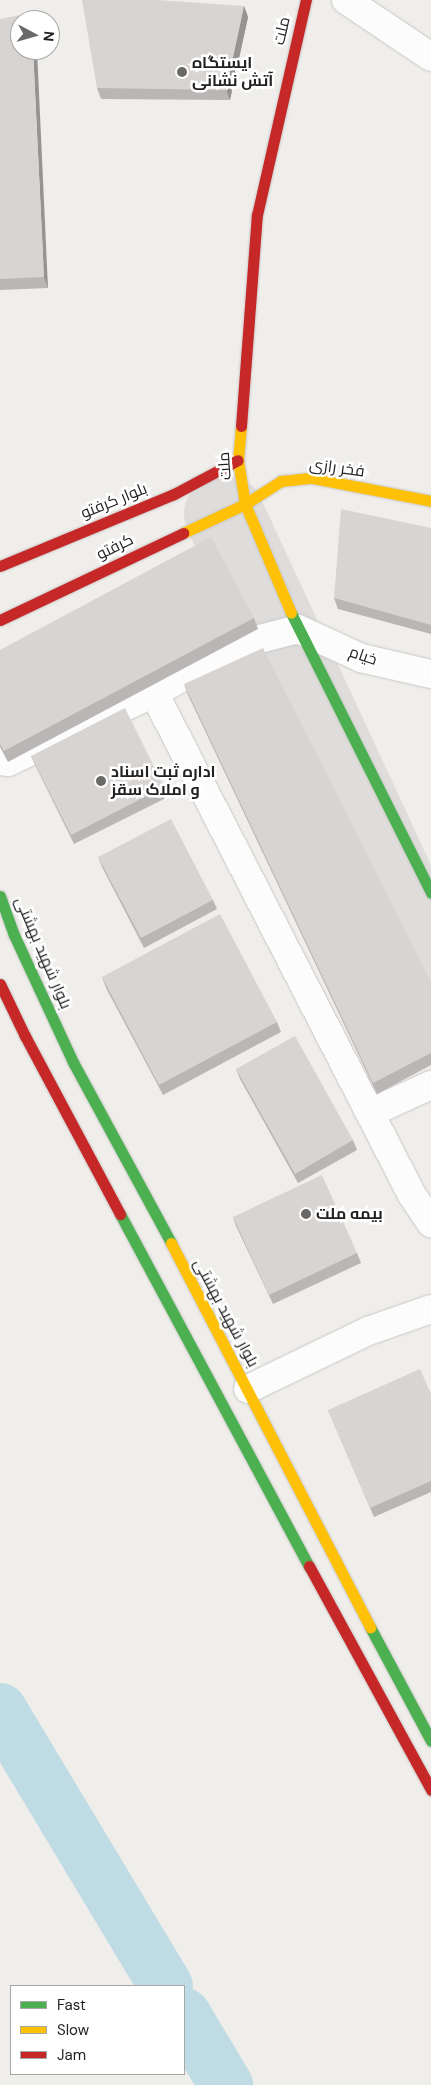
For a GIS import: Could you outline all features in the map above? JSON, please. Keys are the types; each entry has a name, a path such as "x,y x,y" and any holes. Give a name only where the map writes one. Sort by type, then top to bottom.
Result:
{"main road":[{"name":"ملت","path":"306,0 257,215 238,460 245,504 298,629 431,893"},
{"name":"بلوار کرفتو","path":"0,566 174,494 238,460"},
{"name":"فخر رازی","path":"245,504 281,481 312,478 431,501"},
{"name":"کرفتو","path":"0,620 245,504"},
{"name":"بلوار شهید بهشتی","path":"0,896 14,935 74,1064 129,1162 407,1700 431,1741"},
{"path":"0,984 30,1045 431,1790"}],"street":[{"path":"346,0 431,57"},
{"path":"0,762 8,762 154,693 244,643 298,629"},
{"name":"خیام","path":"298,629 361,658 431,674"},
{"path":"154,693 412,1195 431,1223"},
{"path":"370,1113 431,1085"},
{"path":"248,1390 368,1331 431,1308"}],"building":[{"path":"82,0 157,0 244,6 226,90 97,88"},
{"path":"10,17 10,60 33,60 44,277 0,279 0,19"},
{"path":"341,509 431,528 431,625 334,598"},
{"path":"211,537 254,618 4,751 0,744 0,650"},
{"path":"263,648 431,982 431,1053 373,1083 184,684"},
{"name":"اداره ثبت اسناد و املاک سقز","path":"125,708 164,787 71,835 31,756"},
{"path":"171,819 213,900 141,938 98,857"},
{"path":"220,914 277,1022 159,1085 102,977"},
{"path":"295,1036 353,1140 295,1174 236,1069"},
{"path":"322,1175 357,1253 269,1295 233,1217"},
{"path":"420,1369 431,1394 431,1481 370,1508 328,1410"}],"waterway":[{"path":"0,1710 165,1985"},
{"path":"185,2017 226,2085"}],"taxiway":[{"path":"224,514 400,894 431,953"}],"traffic: fast":[{"path":"291,613 431,893"},
{"path":"0,896 14,935 74,1064 171,1243"},
{"path":"120,1214 309,1566"},
{"path":"370,1627 431,1741"}],"traffic: slow":[{"path":"241,426 238,460 245,504 291,613"},
{"path":"183,533 245,504 281,481 312,478 431,501"},
{"path":"171,1243 370,1627"}],"traffic: jam":[{"path":"241,426 257,215 306,0"},
{"path":"0,566 174,494 238,460"},
{"path":"0,620 183,533"},
{"path":"0,984 25,1036 120,1214"},
{"path":"309,1566 431,1790"}],"place":[{"name":"ایستگاه آتش نشانی","path":"182,72"},
{"name":"اداره ثبت اسناد و املاک سقز","path":"101,781"},
{"name":"بیمه ملت","path":"306,1214"}]}
